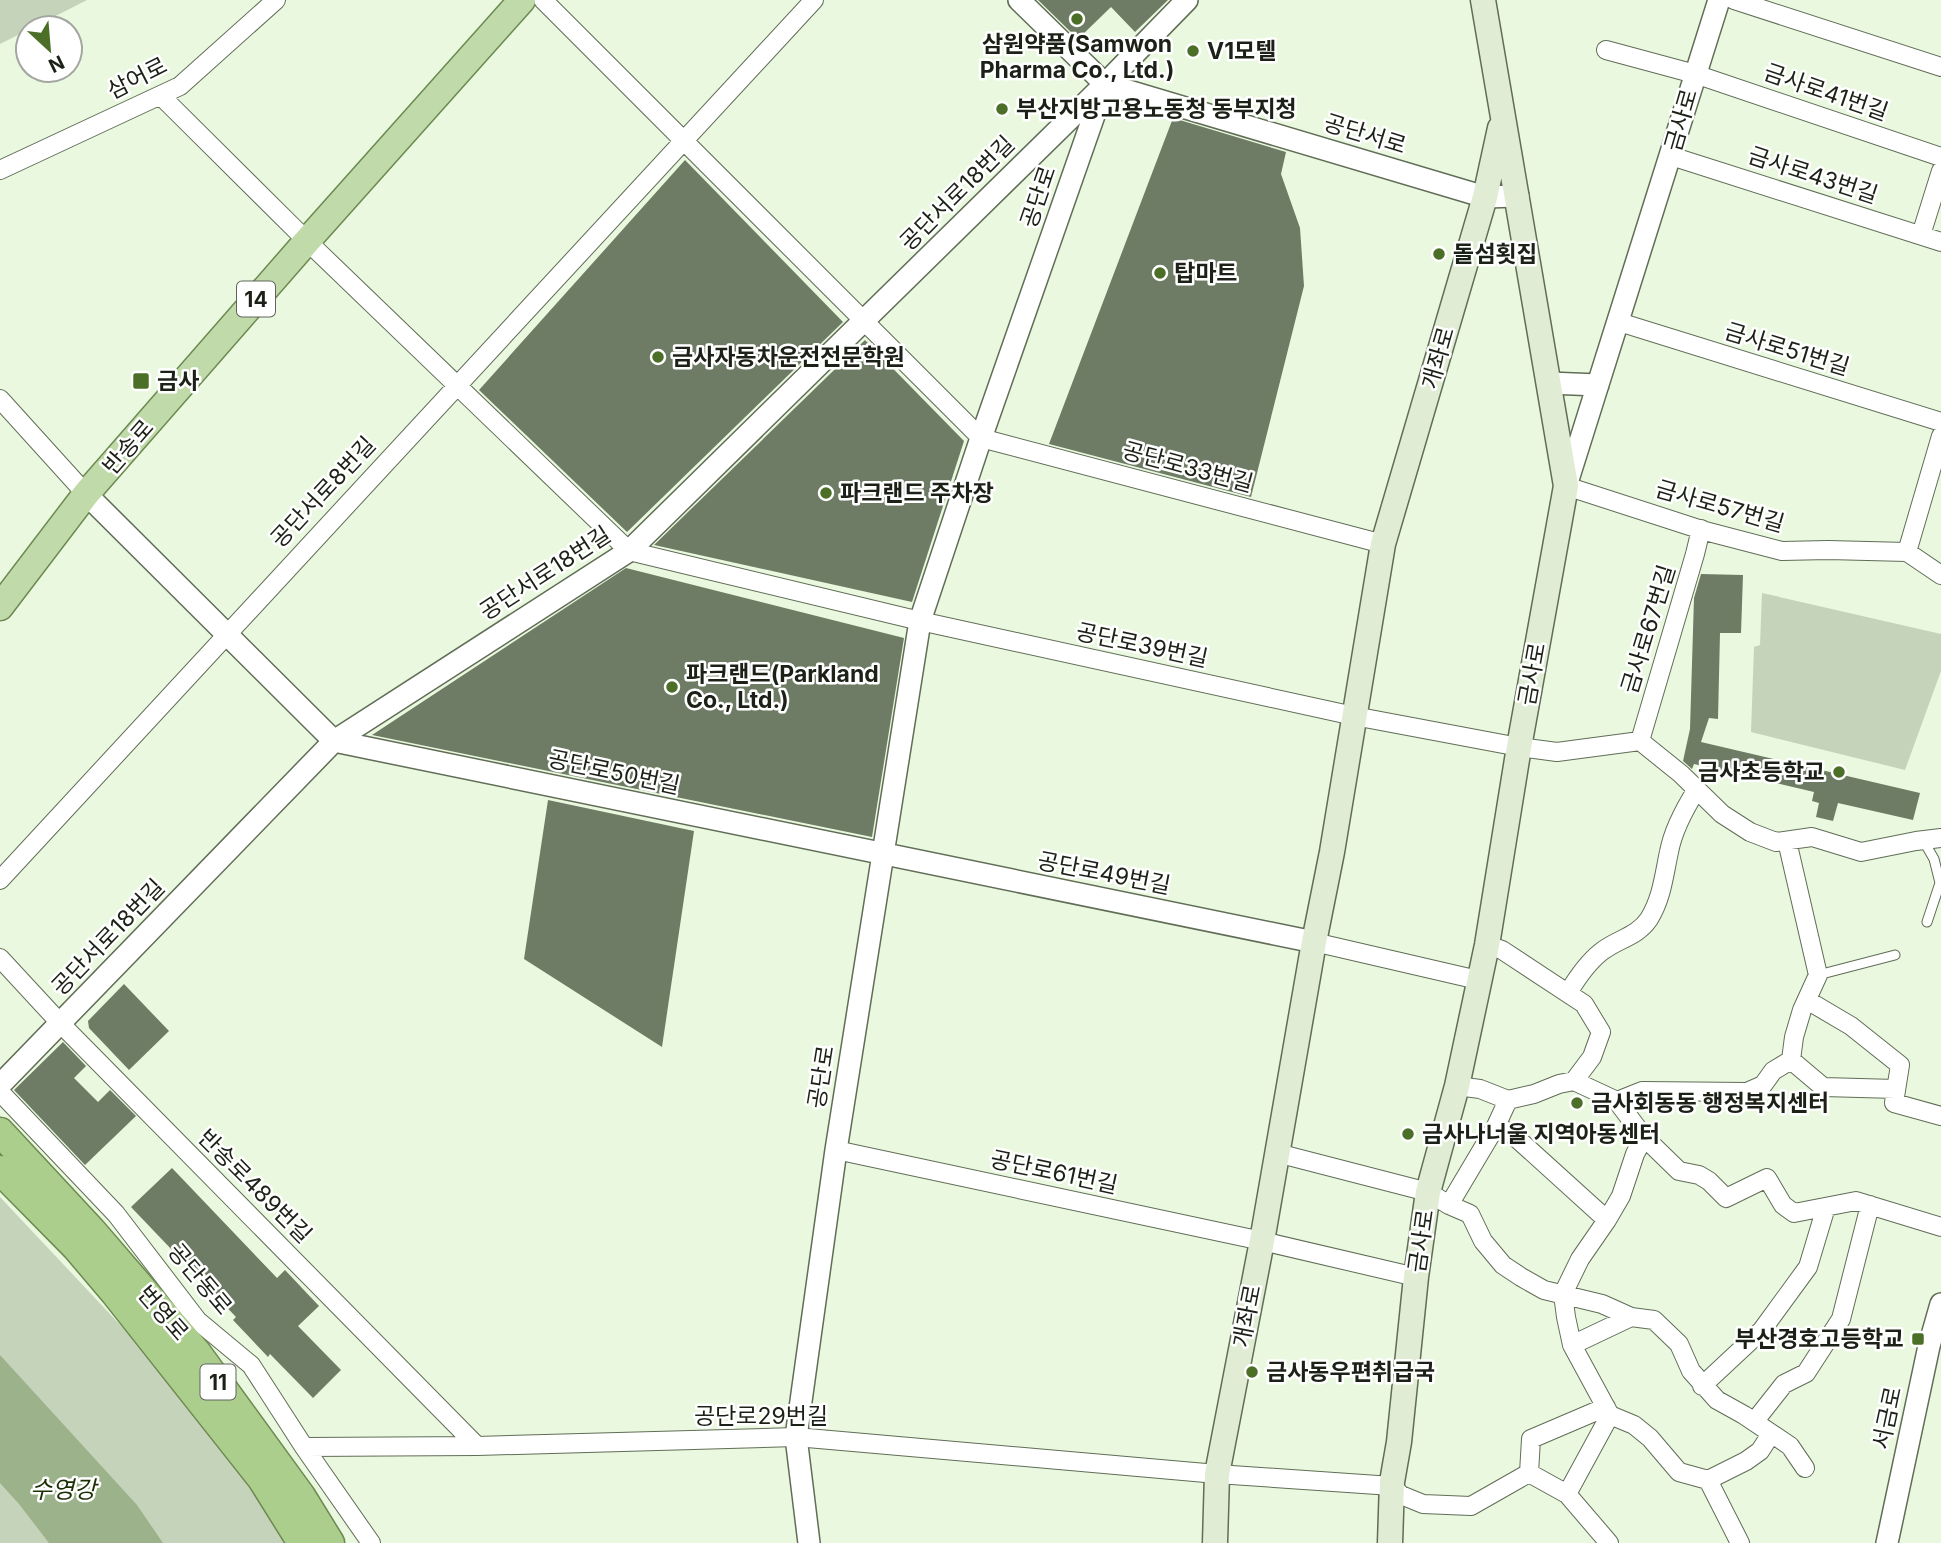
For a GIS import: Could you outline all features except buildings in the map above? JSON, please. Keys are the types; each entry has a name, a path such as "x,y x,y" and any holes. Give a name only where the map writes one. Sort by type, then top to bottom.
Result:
{"highway":[{"name":"번영로","path":"0,1132 84,1239 115,1293 262,1479 302,1543"},
{"name":"번영로","path":"0,1170 84,1239 197,1353 302,1496 330,1543"}],"main road":[{"name":"반송로","path":"0,607 86,494 522,0"},
{"name":"개좌로","path":"1215,1543 1217,1474 1332,852 1383,544 1485,197 1503,114 1483,0"},
{"name":"금사로","path":"1390,1543 1392,1486 1428,1192 1457,1086 1487,945 1566,486 1503,114"}],"street":[{"name":"삼어로","path":"0,170 180,86 276,0"},
{"path":"543,0 981,438"},
{"name":"공단서로8번길","path":"0,880 814,0"},
{"name":"공단서로","path":"1019,0 1105,84 1485,197 1518,196"},
{"name":"공단로","path":"809,1543 796,1437 836,1150 920,621 1105,84 1187,0"},
{"name":"금사로","path":"1566,486 1719,0"},
{"path":"1734,0 1941,67"},
{"name":"금사로","path":"1606,50 1695,74"},
{"name":"금사로41번길","path":"1695,74 1941,157"},
{"name":"공단서로18번길","path":"0,1084 334,741 629,551 1105,84"},
{"path":"161,96 307,241 629,551 920,621"},
{"name":"금사로43번길","path":"1671,156 1941,242"},
{"path":"1921,235 1941,171"},
{"name":"금사로51번길","path":"1619,322 1941,422"},
{"path":"1549,383 1598,385"},
{"name":"반송로","path":"1,404 86,494"},
{"path":"1941,436 1907,552 1941,575"},
{"name":"공단로33번길","path":"981,438 1383,544"},
{"name":"금사로57번길","path":"1566,486 1701,529 1782,551 1907,552"},
{"path":"86,494 334,741"},
{"name":"금사로67번길","path":"1640,741 1701,529"},
{"name":"공단로39번길","path":"920,621 1354,716"},
{"path":"1354,716 1519,747 1557,751 1640,741 1681,774 1722,814 1750,832 1776,842 1812,837 1861,852 1932,839"},
{"name":"공단로50번길","path":"334,741 884,855"},
{"path":"1568,993 1578,976 1602,951 1633,935 1649,919 1663,885 1674,833 1697,789"},
{"path":"1787,841 1818,975 1794,1037 1791,1060"},
{"name":"공단로49번길","path":"884,855 1314,942"},
{"path":"1314,942 1478,981"},
{"path":"1487,945 1502,950 1584,1004 1601,1032 1592,1057 1574,1081"},
{"name":"반송로489번길","path":"0,958 61,1024 477,1446"},
{"path":"1807,1000 1851,1026 1900,1065 1895,1096"},
{"path":"1791,1060 1823,1087 1895,1096 1941,1116"},
{"path":"1617,1101 1642,1091 1747,1092 1763,1085 1773,1071 1791,1060"},
{"path":"1457,1086 1480,1090 1508,1100 1574,1081 1617,1101 1644,1137 1679,1171 1699,1175 1726,1198 1767,1178 1783,1205 1794,1213 1856,1201 1941,1227"},
{"name":"공단동로","path":"0,1092 116,1214 198,1321 251,1365 304,1447 372,1543"},
{"path":"1449,1205 1496,1126 1508,1100"},
{"path":"1496,1126 1512,1134 1608,1220"},
{"path":"1644,1137 1635,1154 1621,1196 1608,1220 1580,1259 1563,1294 1572,1345 1608,1411 1634,1425 1650,1438 1679,1472 1708,1480 1760,1451 1771,1434"},
{"name":"공단로61번길","path":"836,1150 1262,1241"},
{"path":"1277,1153 1428,1192 1470,1214 1483,1241 1503,1265 1544,1290 1602,1304 1631,1317 1654,1320 1679,1345 1691,1371 1702,1386 1717,1400 1790,1446 1805,1468"},
{"path":"1754,1422 1784,1384 1806,1373 1841,1319 1870,1205"},
{"path":"1702,1386 1762,1330 1808,1267 1826,1207"},
{"path":"1262,1241 1416,1277"},
{"name":"서금로","path":"1887,1543 1929,1346 1941,1304"},
{"path":"1572,1345 1631,1317"},
{"path":"1529,1474 1531,1439 1608,1411"},
{"path":"1567,1494 1608,1411"},
{"name":"공단로29번길","path":"304,1447 477,1446 796,1437 1217,1474"},
{"path":"1217,1474 1392,1486 1401,1494 1423,1504 1471,1506 1529,1474"},
{"path":"1529,1474 1567,1494 1609,1543"},
{"path":"1708,1480 1740,1543"}],"lane":[{"path":"1927,922 1940,883 1932,839"},
{"path":"1818,975 1895,955"}],"shaded area":[{"path":"0,0 87,0 60,14 14,14 14,37 0,44"},
{"path":"1762,593 1941,634 1941,671 1905,770 1751,732 1754,647 1760,645"},
{"path":"0,1197 141,1347 255,1490 286,1543 0,1543"}],"water":[{"name":"수영강","path":"0,1355 137,1505 163,1543 49,1543 0,1483"}],"place":[{"name":"삼원약품(Samwon Pharma Co., Ltd.)","path":"1077,19"},
{"name":"V1모텔","path":"1193,51"},
{"name":"부산지방고용노동청 동부지청","path":"1002,109"},
{"name":"돌섬횟집","path":"1439,254"},
{"name":"탑마트","path":"1160,273"},
{"name":"금사자동차운전전문학원","path":"658,357"},
{"name":"금사","path":"141,381"},
{"name":"파크랜드 주차장","path":"826,493"},
{"name":"파크랜드(Parkland Co., Ltd.)","path":"672,687"},
{"name":"금사초등학교","path":"1839,772"},
{"name":"금사회동동 행정복지센터","path":"1577,1103"},
{"name":"금사나너울 지역아동센터","path":"1408,1134"},
{"name":"부산경호고등학교","path":"1918,1339"},
{"name":"금사동우편취급국","path":"1252,1372"}]}
